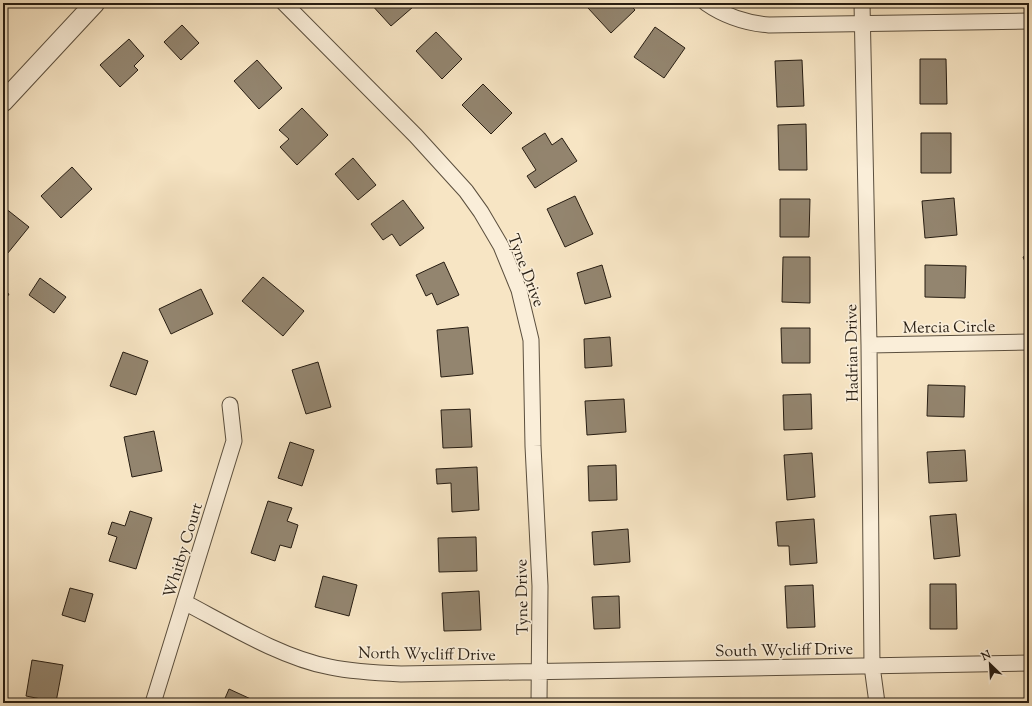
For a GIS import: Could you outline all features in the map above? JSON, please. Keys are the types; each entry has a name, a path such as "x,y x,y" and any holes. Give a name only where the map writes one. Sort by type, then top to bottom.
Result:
{"street":[{"path":"3,102 95,3"},
{"name":"Tyne Drive","path":"284,3 416,136 466,191 498,240 516,279 524,306 531,340 540,586 539,703"},
{"path":"706,3 723,14 751,24 1029,21"},
{"name":"Hadrian Drive","path":"862,3 869,345 872,666 877,703"},
{"name":"Mercia Circle","path":"869,345 1029,342"},
{"name":"Whitby Court","path":"153,703 234,441 230,405"},
{"name":"North Wycliff Drive","path":"184,602 269,646 298,658 329,667 361,672 401,674 539,671"},
{"name":"South Wycliff Drive","path":"539,671 1029,663"}],"building":[{"path":"370,3 409,3 413,7 391,26"},
{"path":"593,3 629,3 635,10 611,33 588,8"},
{"path":"182,25 199,43 181,60 164,42"},
{"path":"655,27 685,48 664,78 634,57"},
{"path":"436,32 462,59 442,79 416,51"},
{"path":"129,39 144,56 134,66 138,70 120,87 100,65"},
{"path":"920,59 946,59 947,104 920,104"},
{"path":"257,60 282,88 259,109 234,81"},
{"path":"802,60 804,106 777,107 775,61"},
{"path":"483,84 512,113 491,134 462,105"},
{"path":"302,108 328,135 297,165 280,147 289,139 279,130"},
{"path":"806,124 807,170 779,170 778,125"},
{"path":"545,133 552,145 562,138 577,161 535,188 527,176 536,170 522,148"},
{"path":"921,133 951,133 951,173 921,173"},
{"path":"353,158 376,185 358,200 335,174"},
{"path":"72,167 92,189 61,218 41,196"},
{"path":"575,196 593,234 565,247 547,209"},
{"path":"954,198 957,235 925,238 922,201"},
{"path":"780,199 810,199 809,237 780,237"},
{"path":"403,200 424,228 400,246 392,234 383,240 371,224"},
{"path":"5,208 29,227 3,259 3,210"},
{"path":"1029,254 1029,271 1023,257"},
{"path":"783,257 810,257 810,303 782,302"},
{"path":"444,262 459,295 437,305 432,293 426,296 416,275"},
{"path":"602,265 611,297 585,304 577,273"},
{"path":"925,265 966,266 965,298 925,297"},
{"path":"263,277 304,311 283,336 242,301"},
{"path":"40,278 66,297 54,313 29,295"},
{"path":"201,289 213,314 171,334 159,309"},
{"path":"3,291 9,294 3,304"},
{"path":"468,327 473,374 441,377 437,330"},
{"path":"781,328 810,328 810,363 782,363"},
{"path":"610,337 612,366 585,368 584,339"},
{"path":"123,352 148,361 136,395 110,386"},
{"path":"318,362 331,407 306,414 292,370"},
{"path":"928,385 965,386 964,417 927,416"},
{"path":"811,394 812,429 784,430 783,395"},
{"path":"624,399 626,432 587,435 585,401"},
{"path":"470,409 472,447 443,448 441,410"},
{"path":"154,431 162,471 132,477 124,437"},
{"path":"290,442 314,450 302,486 278,478"},
{"path":"965,450 967,481 929,483 927,452"},
{"path":"812,453 815,497 787,500 784,455"},
{"path":"616,465 617,500 589,501 588,466"},
{"path":"477,467 479,510 452,512 451,483 437,484 436,469"},
{"path":"268,501 292,508 287,521 298,525 291,548 280,545 275,561 251,553"},
{"path":"130,511 152,518 136,569 109,561 117,537 108,534 112,522 125,526"},
{"path":"956,514 960,556 934,559 930,516"},
{"path":"814,519 817,563 790,565 789,546 778,546 776,522"},
{"path":"628,529 630,562 594,565 592,532"},
{"path":"476,537 477,571 439,572 438,538"},
{"path":"3,543 7,543 7,570 3,570"},
{"path":"323,576 357,585 349,616 315,607"},
{"path":"930,584 956,584 957,629 930,629"},
{"path":"813,585 815,627 787,628 785,586"},
{"path":"70,588 93,594 85,622 62,615"},
{"path":"479,591 481,630 444,631 442,593"},
{"path":"619,596 620,628 594,629 592,597"},
{"path":"32,660 63,665 56,702 26,696"},
{"path":"229,689 253,700 252,703 223,703"}]}
